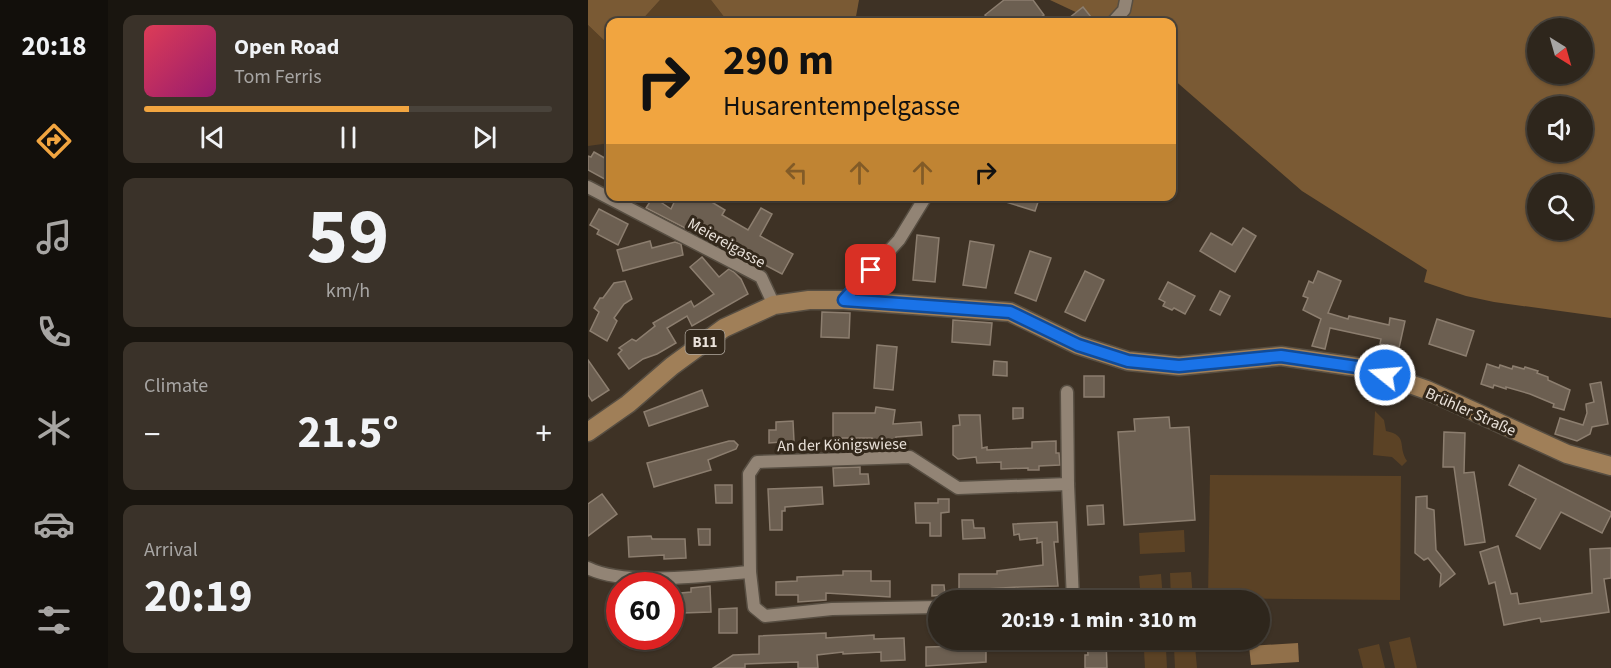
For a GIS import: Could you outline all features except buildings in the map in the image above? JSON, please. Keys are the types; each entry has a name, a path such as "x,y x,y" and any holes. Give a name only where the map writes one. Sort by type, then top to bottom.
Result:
{"main road":[{"name":"Brühler Straße","path":"588,432 628,404 672,366 724,328 774,305 809,300 844,300 1010,312 1078,345 1128,361 1179,366 1281,356 1364,368 1427,390 1567,454 1611,466"}],"street":[{"path":"1117,18 1124,10 1126,0"},
{"name":"Meiereigasse","path":"588,187 606,196"},
{"name":"Meiereigasse","path":"615,201 761,277 774,305"},
{"path":"844,300 899,240 923,201"},
{"path":"1067,392 1073,590"},
{"name":"An der Königswiese","path":"928,607 832,609 765,616 754,607 750,572 749,474 757,462 910,457 958,488 1068,484"},
{"path":"588,568 598,573 638,579 750,572"}],"shaded area":[{"path":"588,0 660,0 644,18 606,18 606,42 588,25"},
{"path":"660,0 711,0 725,18 644,18"},
{"path":"711,0 859,0 856,18 725,18"},
{"path":"1050,0 1611,0 1611,318 1466,296 1424,282 1427,270 1302,191 1176,81 1176,18 1088,18"},
{"path":"588,25 606,42 606,144 588,146"},
{"path":"1375,411 1384,420 1386,431 1400,439 1407,461 1402,466 1392,457 1373,455"},
{"path":"1210,475 1401,476 1400,600 1270,599 1270,590 1208,590"},
{"path":"1184,530 1185,552 1140,554 1139,533"},
{"path":"1191,572 1192,590 1171,590 1170,573"},
{"path":"1161,574 1162,590 1140,590 1139,576"},
{"path":"1410,637 1417,668 1395,668 1389,642"},
{"path":"1298,643 1299,662 1251,665 1249,650 1270,650 1270,645"},
{"path":"1379,644 1385,668 1363,668 1358,649"},
{"path":"1144,650 1166,650 1167,668 1145,668"},
{"path":"1174,650 1195,650 1197,668 1175,668"}],"route":[{"path":"871,270 844,300 1010,312 1078,345 1128,361 1179,366 1281,356 1327,361 1364,368 1385,375"}]}
